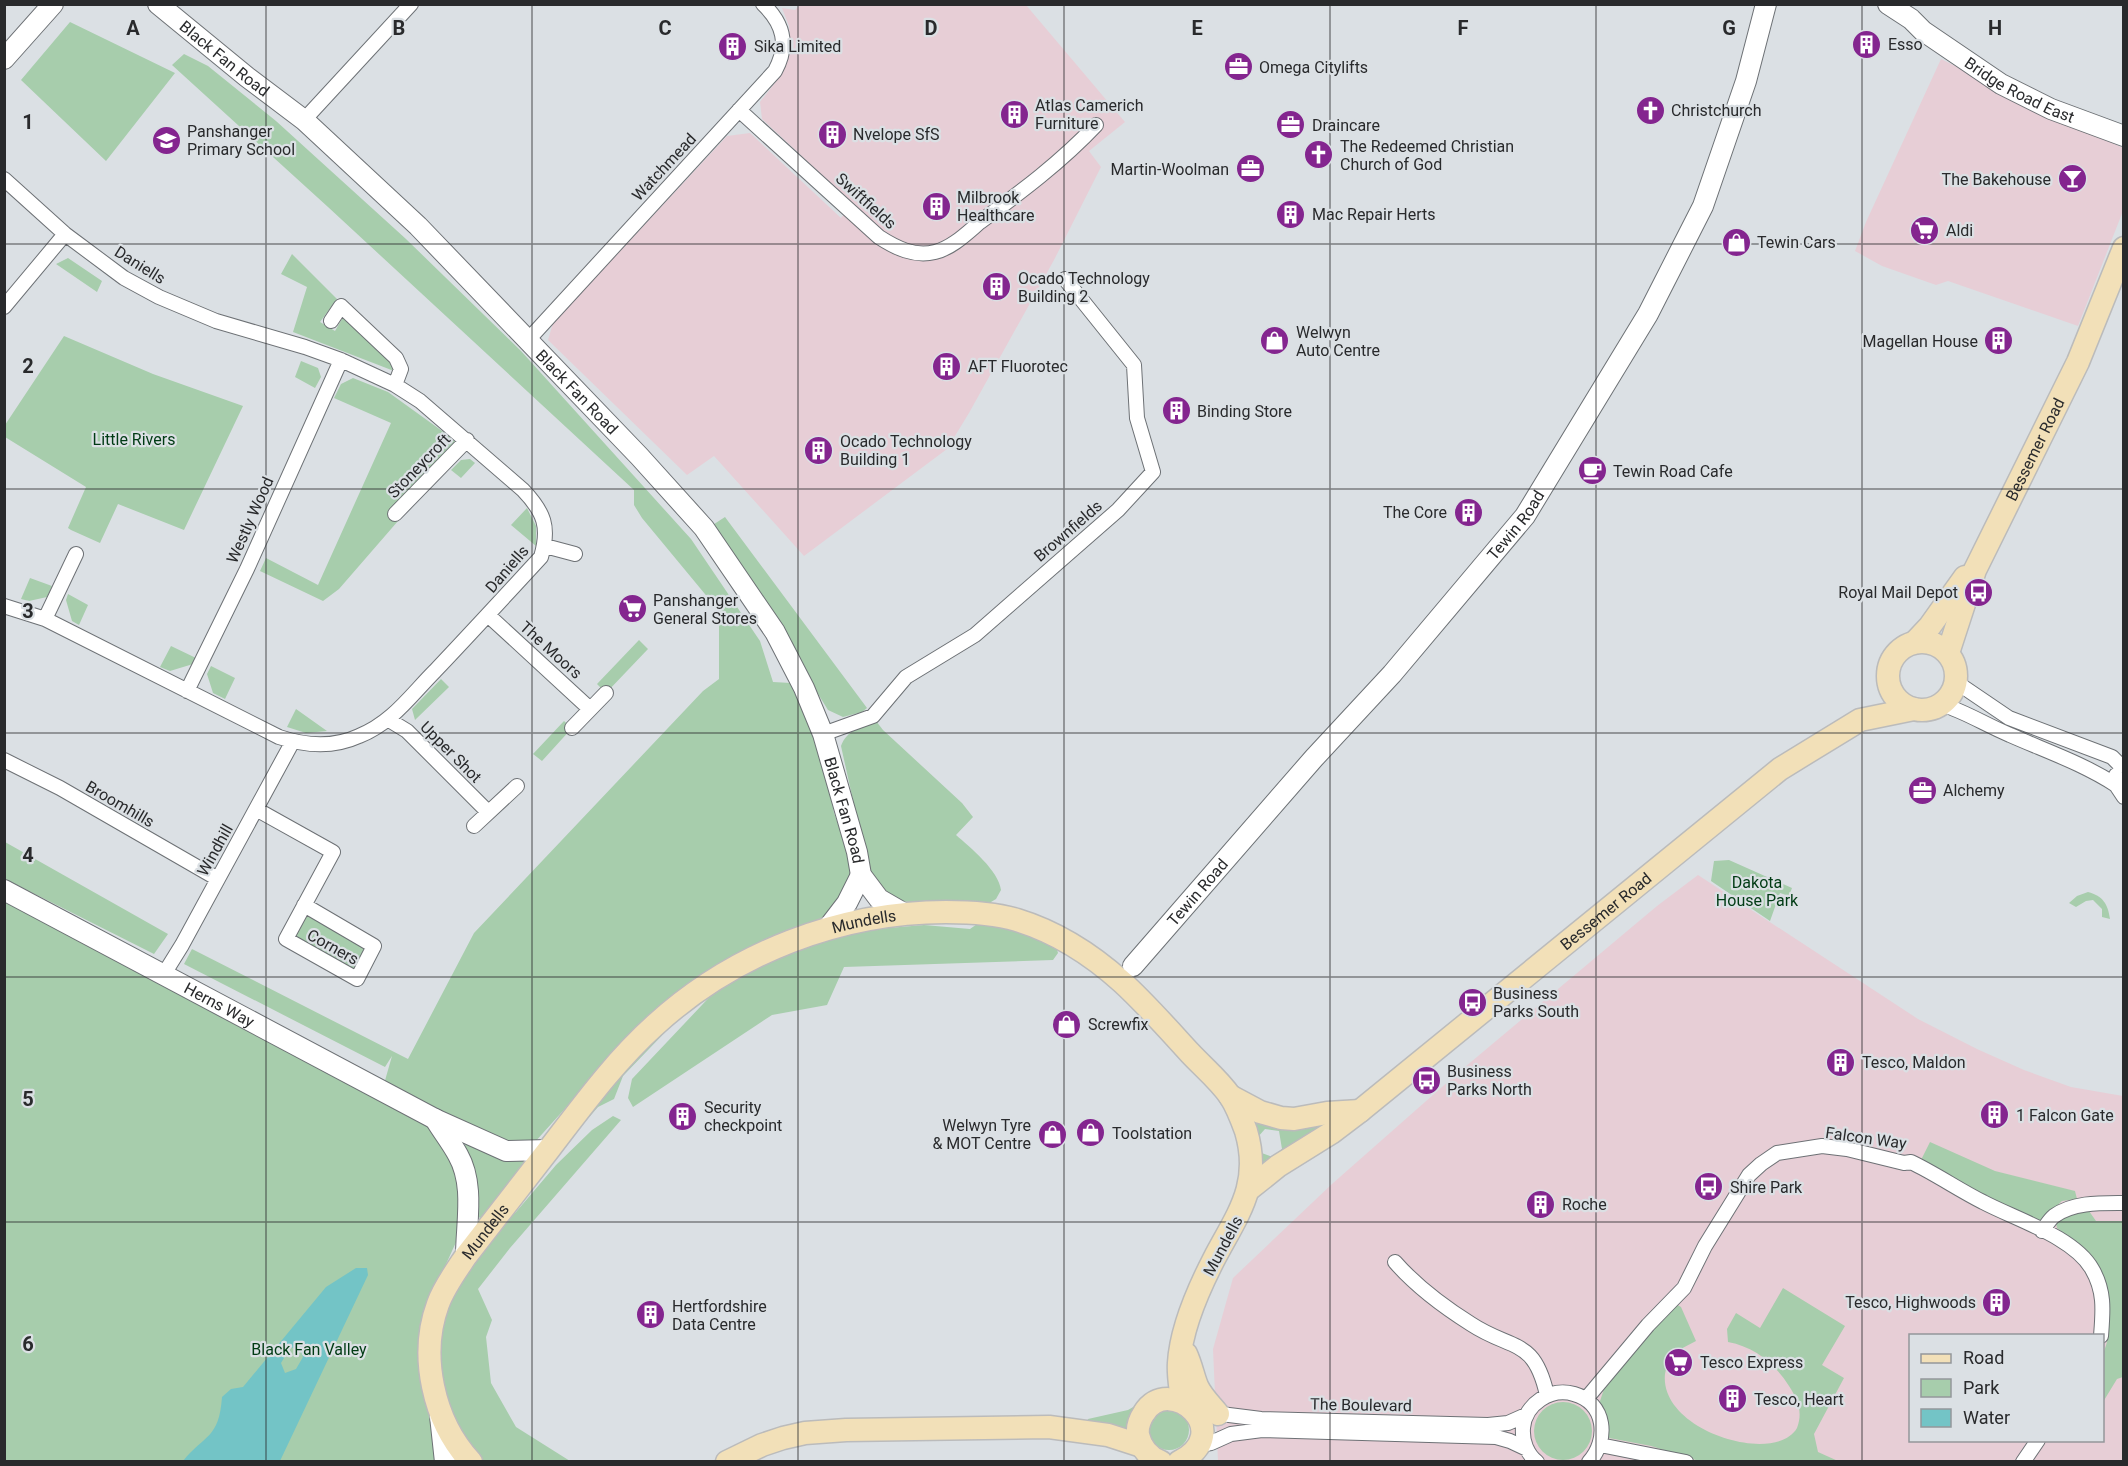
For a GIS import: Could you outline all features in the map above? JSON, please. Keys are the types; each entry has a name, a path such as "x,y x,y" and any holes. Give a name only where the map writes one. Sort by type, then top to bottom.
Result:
{"main road":[{"name":"Bessemer Road","path":"1948,652 1975,570 2079,362 2124,248"},
{"path":"1915,642 1930,626 1962,580 1975,570"},
{"path":"1915,642 1929,642 1948,652 1955,665 1956,682 1948,699 1927,710 1914,709 1900,702 1889,686 1887,674 1894,655 1908,644 1915,642"},
{"name":"Bessemer Road","path":"1248,1190 1278,1166 1331,1134 1780,769 1860,720 1889,686"},
{"name":"Bessemer Road","path":"1860,720 1914,709"},
{"name":"Mundells","path":"471,1461 454,1439 440,1409 431,1372 432,1321 438,1302 450,1278 466,1256 618,1063 650,1029 683,1002 733,969 789,942 827,929 905,914 979,913 1031,925 1063,940 1109,970 1135,993 1230,1096 1246,1133 1250,1158 1248,1190 1242,1210 1200,1289 1181,1345 1179,1365 1188,1406 1202,1427 1202,1436 1189,1456"},
{"path":"1230,1096 1260,1112 1281,1118 1294,1119 1327,1113 1360,1111"},
{"path":"1181,1345 1192,1367 1201,1394 1218,1414"},
{"path":"1161,1461 1152,1458 1142,1446 1137,1433 1138,1424 1146,1410 1161,1400 1188,1406"},
{"path":"727,1461 783,1438 805,1433 846,1430 1048,1427 1108,1435 1142,1446"}],"street":[{"path":"4,59 53,4"},
{"name":"Black Fan Road","path":"158,4 304,120 418,226 639,456 704,528 775,632 804,688 823,734 857,852 861,874 879,899 905,914"},
{"path":"304,120 411,4"},
{"name":"Watchmead","path":"528,339 775,71 780,60 782,36 779,23 763,4"},
{"name":"Tewin Road","path":"1133,966 1314,758 1392,674 1525,516 1648,314 1703,206 1746,81 1766,4"},
{"name":"Bridge Road East","path":"1871,4 1904,27 1923,31"},
{"name":"Bridge Road East","path":"1888,4 1923,31 2001,84 2051,109 2124,136"},
{"name":"Swiftfields","path":"740,110 879,237 899,249 919,253 935,252 950,245 1030,185 1096,125"},
{"name":"Daniells","path":"4,179 66,234 124,278 159,297 216,321 341,360 395,385 420,401 467,440 537,505 546,526 545,546 541,557 489,616 388,720 346,741 315,745 279,737 45,619 4,606"},
{"path":"4,307 66,234"},
{"name":"Brownfields","path":"823,734 873,716 906,677 975,635 1118,510 1153,472 1137,418 1134,364 1065,279"},
{"path":"332,321 340,306 396,358 401,369 395,385"},
{"name":"Westly Wood","path":"187,691 247,569 341,360"},
{"name":"Stoneycroft","path":"394,514 467,440"},
{"path":"545,546 575,554"},
{"path":"45,619 76,554"},
{"name":"The Moors","path":"489,616 590,709"},
{"path":"1956,682 2008,718 2112,757 2122,765 2116,777 2120,791"},
{"path":"572,728 606,693"},
{"path":"1941,704 1977,718 2006,734 2090,768 2120,791"},
{"name":"Upper Shot","path":"388,720 407,731 488,812"},
{"name":"Windhill","path":"164,974 293,741"},
{"name":"Broomhills","path":"4,760 60,788 218,879"},
{"path":"474,826 517,786"},
{"name":"Corners","path":"256,809 333,852 304,905 286,939 357,979 374,946 304,905"},
{"name":"Black Fan Road","path":"827,929 847,903 861,874"},
{"name":"Herns Way","path":"4,890 435,1119 506,1151 548,1150"},
{"path":"1109,970 1126,965 1133,966 1135,993"},
{"name":"Herns Way","path":"435,1119 458,1155 464,1170 468,1191 466,1256"},
{"name":"Falcon Way","path":"1586,1399 1648,1325 1684,1288 1705,1246 1749,1175 1777,1153 1822,1146 1847,1149 1904,1163 1911,1162 2079,1253 2091,1267 2098,1281 2104,1308 2101,1334"},
{"path":"2042,1231 2053,1217 2066,1210 2099,1203 2124,1203"},
{"path":"1395,1262 1408,1277 1470,1324 1518,1346 1533,1358 1542,1374 1547,1395"},
{"path":"1537,1461 1527,1449 1523,1438 1526,1415 1533,1405 1547,1395 1564,1392 1586,1399 1599,1415 1603,1435 1589,1461"},
{"name":"The Boulevard","path":"1188,1406 1218,1414 1261,1419 1488,1425 1508,1423 1526,1415"},
{"path":"440,1409 445,1461"},
{"name":"The Boulevard","path":"1189,1456 1231,1434 1262,1430 1496,1437 1527,1449"},
{"path":"2023,1461 2037,1442"},
{"path":"1600,1444 1686,1461"}],"shaded area":[{"path":"801,4 1026,5 1125,122 1089,151 1101,167 1054,260 947,449 804,556 714,456 687,475 548,340 553,323 727,136 750,133 841,218 852,203 762,119 760,102 781,75 791,51 789,26 782,8 795,10"},
{"path":"1941,59 2123,148 2123,211 2078,326 1948,281 1936,285 1882,266 1855,251 1866,222"},
{"name":"Shire Park","path":"1698,875 1918,1019 2024,1070 2071,1087 2123,1096 2123,1461 1218,1461 1213,1349 1233,1278 1332,1184 1459,1072 1657,906"}],"green space":[{"path":"70,22 175,73 106,161 21,80"},
{"path":"184,54 208,66 276,121 406,239 521,351 691,539 760,641 773,682 791,683 826,772 834,813 850,858 851,874 848,885 824,918 809,925 616,1052 534,1143 512,1148 384,1084 392,1056 385,1067 184,964 192,949 408,1059 474,933 703,691 719,679 719,611 642,518 634,505 634,490 172,65"},
{"path":"292,254 337,299 320,322 335,331 346,312 392,358 394,371 293,332 307,287 281,274"},
{"path":"68,258 102,281 97,292 56,264"},
{"name":"Little Rivers","path":"64,336 153,374 243,406 184,530 118,504 100,543 71,530 68,528 86,487 5,437 5,425"},
{"path":"301,361 318,368 321,377 315,388 295,377"},
{"path":"353,378 388,392 456,441 390,514 398,521 339,589 323,601 260,571 266,558 318,585 391,423 334,398 341,384"},
{"path":"470,459 475,463 461,478 451,470 461,460"},
{"path":"527,508 536,526 536,546 511,525"},
{"path":"725,517 867,708 862,712 843,717 828,710 787,644 708,528"},
{"path":"30,578 52,586 47,597 29,601 21,599"},
{"path":"68,594 88,605 79,625 72,621 66,600"},
{"path":"639,640 648,649 606,693 597,684"},
{"path":"171,646 196,658 193,664 170,671 160,667"},
{"path":"211,666 235,678 225,699 213,693 207,674"},
{"path":"441,679 449,687 415,720 412,709"},
{"path":"296,709 327,731 306,733 287,727"},
{"path":"564,721 572,728 542,761 533,754"},
{"path":"876,721 962,803 973,817 956,835 990,867 995,875 1001,890 996,899 986,905 906,903 891,899 875,888 866,859 841,746 851,733"},
{"path":"5,842 168,934 154,954 5,879"},
{"name":"Dakota House Park","path":"1729,860 1792,888 1789,896 1780,893 1770,921 1711,881 1714,861"},
{"path":"2088,892 2104,901 2110,919 2102,917 2102,909 2093,900 2076,907 2069,903 2077,896"},
{"name":"Black Fan Valley","path":"4,897 428,1125 460,1172 462,1229 427,1306 441,1461 5,1461"},
{"path":"310,915 363,946 366,954 357,970 350,971 296,941 294,934 303,917"},
{"path":"989,921 1056,946 1058,953 1053,960 844,967 827,1005 772,1015 633,1107 628,1098 632,1079 719,987 774,955 852,931 924,925 970,929 980,922"},
{"path":"673,1024 623,1076 614,1099 598,1107 576,1132 617,1073"},
{"path":"613,1116 621,1120 510,1248 478,1289 492,1320 486,1337 491,1383 516,1427 570,1461 480,1462 444,1404 438,1341 451,1293 494,1230 516,1212 556,1165 592,1130"},
{"path":"1251,1121 1270,1127 1288,1129 1326,1125 1258,1171","holes":["1265,1129 1279,1131 1282,1149 1273,1157 1259,1152 1257,1138"]},
{"path":"1930,1142 1995,1171 2075,1191 2077,1199 2062,1201 2039,1223 1920,1162"},
{"path":"466,1144 504,1161 523,1161 526,1164 483,1219 478,1217 477,1183 464,1146"},
{"path":"2089,1211 2096,1221 2123,1221 2123,1377 2117,1379 2104,1400 2104,1350 2107,1343 2108,1317 2103,1289 2094,1264 2086,1251 2057,1228 2056,1223 2064,1217"},
{"path":"1783,1288 1845,1326 1822,1365 1844,1378 1814,1434 1818,1452 1838,1461 1699,1461 1651,1446 1609,1438 1599,1404 1605,1386 1676,1304 1681,1307 1696,1341 1673,1353 1666,1369 1668,1394 1680,1412 1698,1426 1720,1437 1744,1443 1766,1444 1785,1439 1797,1428 1799,1422 1799,1406 1795,1396 1771,1364 1755,1352 1728,1342 1727,1329 1736,1313 1760,1328"},
{"path":"1142,1402 1128,1431 1087,1422 1088,1419 1128,1410"},
{"path":"1563,1402 1574,1404 1584,1410 1590,1420 1592,1431 1590,1442 1584,1452 1574,1458 1563,1460 1552,1458 1542,1452 1536,1442 1534,1431 1536,1420 1542,1410 1552,1404"},
{"path":"1169,1410 1177,1411 1183,1416 1188,1422 1188,1438 1183,1444 1177,1449 1169,1450 1161,1449 1155,1444 1150,1438 1149,1430 1150,1422 1155,1416 1161,1411"}],"water":[{"path":"356,1268 367,1268 368,1275 280,1461 183,1461 214,1429 218,1421 222,1397 231,1389 243,1387 326,1287","holes":["299,1347 303,1357 296,1369 285,1373 281,1363 290,1348"]}],"place":[{"name":"Esso","path":"1867,44"},
{"name":"Sika Limited","path":"733,46"},
{"name":"Omega Citylifts","path":"1238,67"},
{"name":"Christchurch","path":"1650,110"},
{"name":"Atlas Camerich Furniture","path":"1014,114"},
{"name":"Draincare","path":"1291,125"},
{"name":"Nvelope SfS","path":"832,134"},
{"name":"Panshanger Primary School","path":"166,140"},
{"name":"The Redeemed Christian Church of God","path":"1319,155"},
{"name":"Martin-Woolman","path":"1250,169"},
{"name":"The Bakehouse","path":"2072,179"},
{"name":"Milbrook Healthcare","path":"936,206"},
{"name":"Mac Repair Herts","path":"1291,214"},
{"name":"Aldi","path":"1925,230"},
{"name":"Tewin Cars","path":"1736,242"},
{"name":"Ocado Technology Building 2","path":"997,287"},
{"name":"Welwyn Auto Centre","path":"1275,341"},
{"name":"Magellan House","path":"1999,341"},
{"name":"AFT Fluorotec","path":"947,366"},
{"name":"Binding Store","path":"1176,411"},
{"name":"Ocado Technology Building 1","path":"819,450"},
{"name":"Tewin Road Cafe","path":"1592,471"},
{"name":"The Core","path":"1468,512"},
{"name":"Royal Mail Depot","path":"1979,592"},
{"name":"Panshanger General Stores","path":"632,609"},
{"name":"Alchemy","path":"1922,790"},
{"name":"Business Parks South","path":"1472,1002"},
{"name":"Screwfix","path":"1067,1024"},
{"name":"Tesco, Maldon","path":"1841,1062"},
{"name":"Business Parks North","path":"1426,1080"},
{"name":"1 Falcon Gate","path":"1995,1115"},
{"name":"Security checkpoint","path":"683,1116"},
{"name":"Toolstation","path":"1091,1133"},
{"name":"Welwyn Tyre & MOT Centre","path":"1052,1134"},
{"name":"Shire Park","path":"1709,1187"},
{"name":"Roche","path":"1541,1204"},
{"name":"Tesco, Highwoods","path":"1997,1302"},
{"name":"Hertfordshire Data Centre","path":"651,1315"},
{"name":"Tesco Express","path":"1679,1362"},
{"name":"Tesco, Heart","path":"1733,1399"}]}
